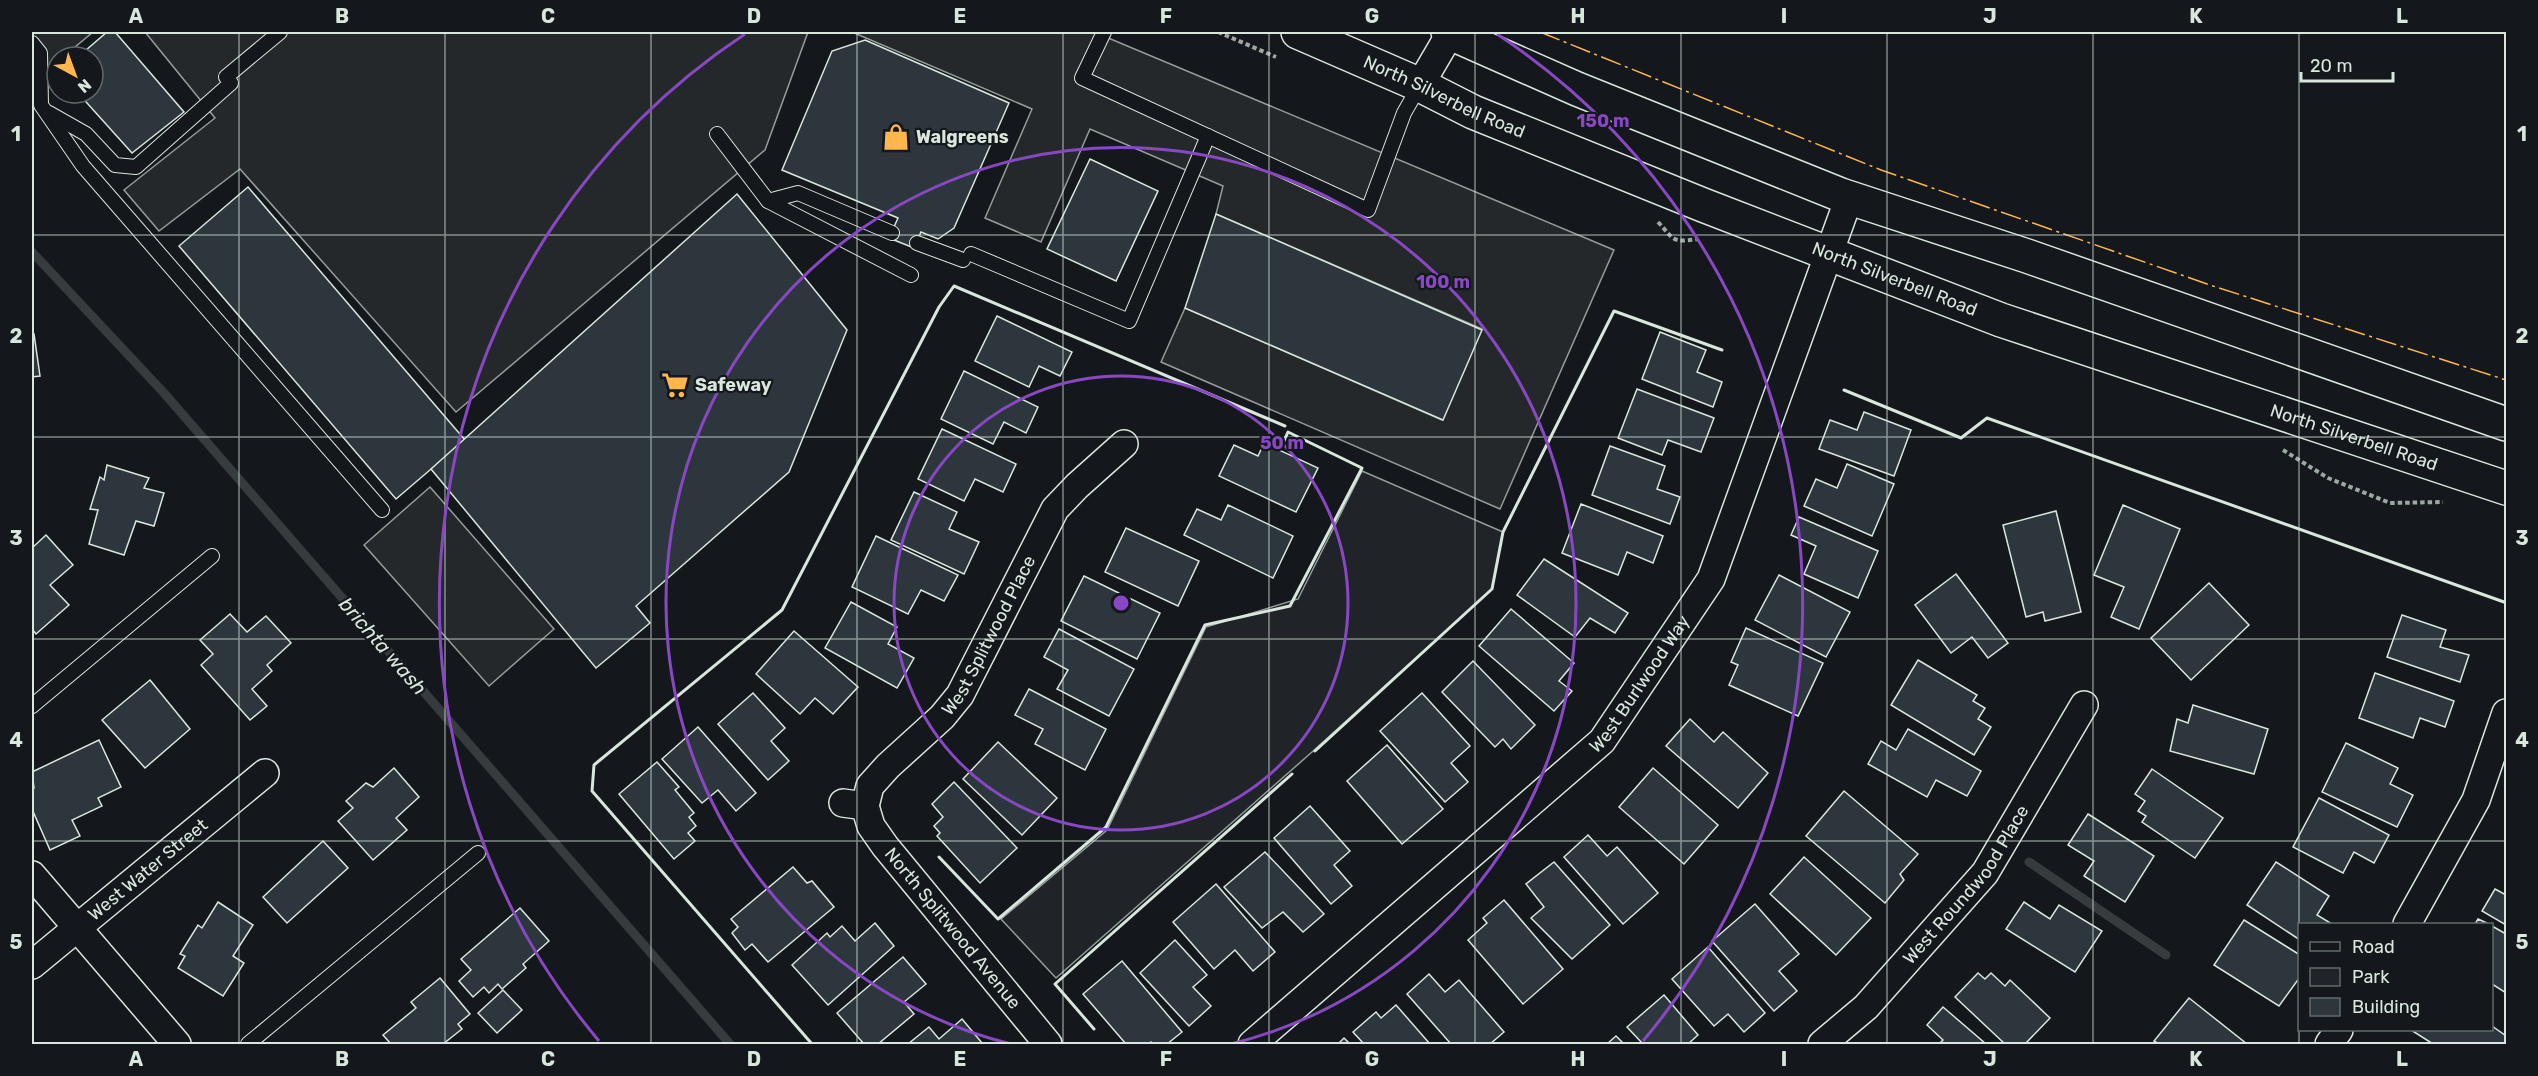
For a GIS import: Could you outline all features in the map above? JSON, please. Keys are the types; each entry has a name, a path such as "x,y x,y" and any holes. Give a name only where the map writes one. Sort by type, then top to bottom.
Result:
{"main road":[{"name":"North Silverbell Road","path":"1298,32 1420,85 1473,112 2001,320 2506,488"},
{"path":"1450,32 1577,89 1849,198 2027,256 2506,424"}],"street":[{"path":"1420,85 1450,32"},
{"name":"West Burlwood Way","path":"1252,1044 1602,741 1711,579 1849,198"},
{"name":"West Splitwood Place","path":"854,804 888,766 942,717 960,695 1055,510 1077,486 1124,444"},
{"name":"West Roundwood Place","path":"1822,1044 1866,1007 1985,873 2084,705"},
{"path":"2408,923 2476,800 2506,713"},
{"name":"West Water Street","path":"32,965 265,773"},
{"name":"North Splitwood Avenue","path":"854,804 885,846 1048,1044"},
{"path":"32,875 177,1044"},
{"path":"2328,1044 2338,1031"}],"lane":[{"path":"44,110 86,134 115,165 136,166 280,32"},
{"path":"1104,32 1082,78 1368,210 1404,113 1420,85"},
{"path":"32,43 40,53 41,105 83,166 381,510"},
{"path":"717,134 768,201 911,275"},
{"path":"916,243 967,257 1130,321 1208,136"},
{"path":"768,201 798,193 892,233"},
{"path":"32,706 212,556"},
{"path":"248,1044 478,853"}],"green space":[{"path":"1362,471 1503,532 1492,589 1056,978 1001,919 1107,830 1206,627 1298,599"}],"shaded area":[{"path":"32,32 93,32 77,45 45,45 45,65 32,51"},
{"path":"145,32 808,32 765,150 456,412 240,169 159,231 124,190 215,118"},
{"path":"852,32 1094,32 1614,250 1500,509 1161,362 1185,308 1442,420 1482,329 1216,214 1223,186 1090,129 1041,242 985,218 1032,109"},
{"path":"430,487 554,629 489,686 364,545"}],"building":[{"path":"107,32 115,32 184,112 132,153 89,105 105,105 105,45 92,45"},
{"name":"Walgreens","path":"865,40 1009,103 954,228 938,239 921,232 914,248 889,238 898,218 782,170 832,51"},
{"path":"1090,159 1158,191 1116,281 1047,249"},
{"path":"248,187 465,440 396,499 179,246"},
{"name":"Safeway","path":"737,194 847,330 789,472 636,606 650,623 596,668 431,469"},
{"path":"1216,214 1482,330 1443,420 1185,308"},
{"path":"997,316 1072,352 1060,376 1039,366 1029,387 975,361"},
{"path":"1660,332 1706,350 1697,372 1722,382 1713,407 1642,379"},
{"path":"32,334 34,334 40,376 32,377"},
{"path":"964,371 1038,407 1026,433 1004,422 993,444 941,419"},
{"path":"1637,389 1714,418 1701,452 1668,440 1662,455 1618,438"},
{"path":"1864,412 1911,430 1894,476 1819,449 1830,420 1857,430"},
{"path":"942,429 1016,464 1003,492 975,479 964,501 918,479"},
{"path":"1264,443 1318,468 1296,512 1219,476 1234,445 1258,456"},
{"path":"1610,446 1665,466 1657,489 1680,497 1670,524 1592,495"},
{"path":"1847,464 1894,484 1872,536 1804,506 1816,479 1837,488"},
{"path":"107,465 149,478 144,488 164,493 154,526 136,521 124,555 89,544 98,510 90,509 100,477 104,480"},
{"path":"914,492 957,512 949,529 979,542 964,574 891,540"},
{"path":"1581,504 1663,536 1653,563 1627,552 1618,575 1562,553"},
{"path":"1228,505 1293,536 1273,578 1184,535 1197,509 1221,520"},
{"path":"2123,505 2180,529 2139,629 2111,617 2124,587 2094,575"},
{"path":"2056,511 2081,612 2045,621 2043,612 2026,617 2003,525"},
{"path":"1799,517 1878,551 1858,598 1804,574 1816,546 1791,535"},
{"path":"1126,528 1199,561 1178,606 1105,572"},
{"path":"46,535 73,565 50,585 69,605 36,634 32,629 32,548"},
{"path":"876,536 958,575 944,601 921,590 908,614 852,587"},
{"path":"1544,559 1628,613 1615,633 1590,618 1575,637 1517,595"},
{"path":"1956,574 2008,643 1988,658 1972,637 1951,653 1915,605"},
{"path":"1779,575 1850,612 1826,657 1755,620"},
{"path":"1084,576 1160,613 1137,659 1061,621"},
{"path":"2209,583 2249,625 2191,680 2151,638"},
{"path":"851,602 897,627 888,644 914,658 897,688 825,648"},
{"path":"1511,609 1574,663 1559,681 1572,691 1554,711 1479,646"},
{"path":"230,614 247,632 266,616 291,643 267,665 272,671 252,689 267,706 250,720 201,665 213,654 200,640"},
{"path":"2402,615 2446,630 2440,647 2469,655 2460,682 2387,657"},
{"path":"1746,628 1823,663 1798,716 1729,685 1738,665 1731,662"},
{"path":"1059,629 1134,669 1109,716 1057,689 1068,670 1044,657"},
{"path":"794,631 858,687 833,714 815,698 800,714 756,674"},
{"path":"1918,660 1977,695 1973,701 1985,708 1978,719 1991,727 1974,755 1891,705"},
{"path":"1473,661 1535,725 1511,749 1503,739 1495,747 1442,692"},
{"path":"2375,673 2454,701 2445,727 2420,718 2413,738 2359,718"},
{"path":"150,680 190,729 145,768 102,720"},
{"path":"1029,689 1106,729 1085,770 1035,744 1043,729 1015,715"},
{"path":"753,693 785,728 771,741 789,761 768,780 718,724"},
{"path":"1422,693 1470,746 1451,763 1468,782 1445,802 1380,731"},
{"path":"2193,705 2268,729 2254,774 2170,751 2177,719 2188,723"},
{"path":"1690,719 1714,742 1723,732 1768,773 1738,808 1666,746"},
{"path":"698,727 756,793 736,811 718,790 702,803 662,759"},
{"path":"1908,729 1981,771 1967,796 1936,780 1927,797 1868,764 1881,741 1896,750"},
{"path":"99,740 121,787 98,798 102,806 72,820 80,836 50,850 32,809 32,789 34,788 32,772"},
{"path":"998,742 1057,798 1022,835 963,779"},
{"path":"2346,743 2398,768 2390,784 2413,795 2397,827 2322,792"},
{"path":"1387,745 1443,809 1402,844 1347,781"},
{"path":"657,762 679,787 675,790 694,813 689,817 696,826 688,833 695,841 674,859 619,794"},
{"path":"394,768 419,797 396,818 407,830 373,860 338,821 353,808 346,801 366,783 373,787"},
{"path":"1653,768 1718,825 1684,864 1619,807"},
{"path":"2152,769 2223,818 2195,858 2142,822 2146,816 2138,811 2145,801 2135,794"},
{"path":"954,782 1017,848 980,883 937,836 940,833 934,826 943,817 932,804"},
{"path":"1844,791 1918,854 1900,874 1904,880 1885,903 1806,836"},
{"path":"2319,798 2389,835 2374,863 2354,852 2343,873 2293,847"},
{"path":"1310,806 1350,851 1334,865 1352,886 1331,904 1274,838"},
{"path":"2088,814 2154,856 2125,902 2084,876 2094,861 2068,845"},
{"path":"1588,835 1607,856 1617,847 1658,893 1623,924 1564,857"},
{"path":"323,841 348,868 287,923 263,897"},
{"path":"1265,852 1324,914 1303,932 1283,912 1262,928 1224,887"},
{"path":"1804,857 1871,918 1836,955 1770,894"},
{"path":"1554,862 1610,925 1572,959 1531,918 1544,907 1526,884"},
{"path":"2276,862 2329,896 2317,915 2330,923 2298,923 2298,939 2247,905"},
{"path":"793,867 807,883 812,881 834,907 768,962 752,944 745,950 732,933 738,927 731,919"},
{"path":"1216,884 1275,952 1253,971 1235,950 1214,969 1173,922"},
{"path":"2495,889 2506,895 2506,925 2482,911"},
{"path":"1504,900 1563,969 1523,1004 1468,940 1487,923 1483,918"},
{"path":"218,902 253,925 233,956 244,963 223,996 178,968 185,956 180,954 198,925 202,928"},
{"path":"2024,902 2050,919 2059,905 2102,931 2075,972 2006,929"},
{"path":"1755,904 1799,954 1779,971 1797,991 1774,1011 1712,941"},
{"path":"520,908 549,941 523,964 526,968 502,989 498,984 489,993 484,987 473,997 459,981 471,970 461,959"},
{"path":"2244,920 2298,954 2298,980 2279,1006 2214,965"},
{"path":"875,923 894,946 828,1005 792,965 827,933 830,937 842,926 855,941"},
{"path":"2493,927 2506,934 2506,993 2493,985"},
{"path":"1175,940 1207,975 1193,987 1211,1006 1189,1026 1140,973"},
{"path":"1708,947 1765,1013 1744,1032 1728,1014 1714,1026 1672,979"},
{"path":"903,957 926,984 904,1002 914,1014 878,1044 864,1044 837,1013"},
{"path":"1122,961 1182,1032 1167,1044 1151,1042 1126,1044 1083,994"},
{"path":"1978,973 1985,979 1991,973 2005,986 2010,980 2050,1018 2025,1044 2005,1044 1955,997"},
{"path":"1429,974 1445,992 1459,980 1504,1032 1490,1044 1451,1044 1407,994"},
{"path":"440,978 470,1014 458,1024 462,1029 443,1044 391,1044 383,1035 416,1008 411,1002"},
{"path":"503,990 522,1010 497,1033 478,1013"},
{"path":"1664,995 1698,1035 1688,1044 1643,1044 1627,1027"},
{"path":"2189,998 2247,1044 2159,1044 2154,1041"},
{"path":"1396,1005 1430,1044 1364,1044 1353,1032 1376,1012 1381,1018"},
{"path":"1943,1007 1986,1044 1939,1044 1943,1040 1927,1025"},
{"path":"962,1019 981,1044 908,1044 929,1027 939,1039"},
{"path":"2493,1027 2506,1036 2506,1044 2433,1044 2413,1031 2493,1031"},
{"path":"1616,1036 1624,1044 1607,1044"},
{"path":"1344,1038 1350,1044 1338,1044"}],"waterway":[{"name":"brichta wash","path":"32,252 164,393 730,1044"},
{"path":"2029,862 2166,955"}],"wall":[{"path":"812,1044 592,791 594,765 782,610 939,307 954,286 1285,426"},
{"path":"1315,751 1492,589 1503,532 1614,311 1722,350"},
{"path":"1844,390 1961,438 1987,418 2504,602"},
{"path":"939,857 998,919 1106,827 1205,625 1290,606 1362,468 1288,432 1283,443"},
{"path":"1094,1029 1055,984 1292,774"}],"power":[{"path":"1540,32 1881,170 2213,286 2506,380"}],"place":[{"name":"Walgreens","path":"896,137"},
{"name":"Safeway","path":"675,385"}]}
